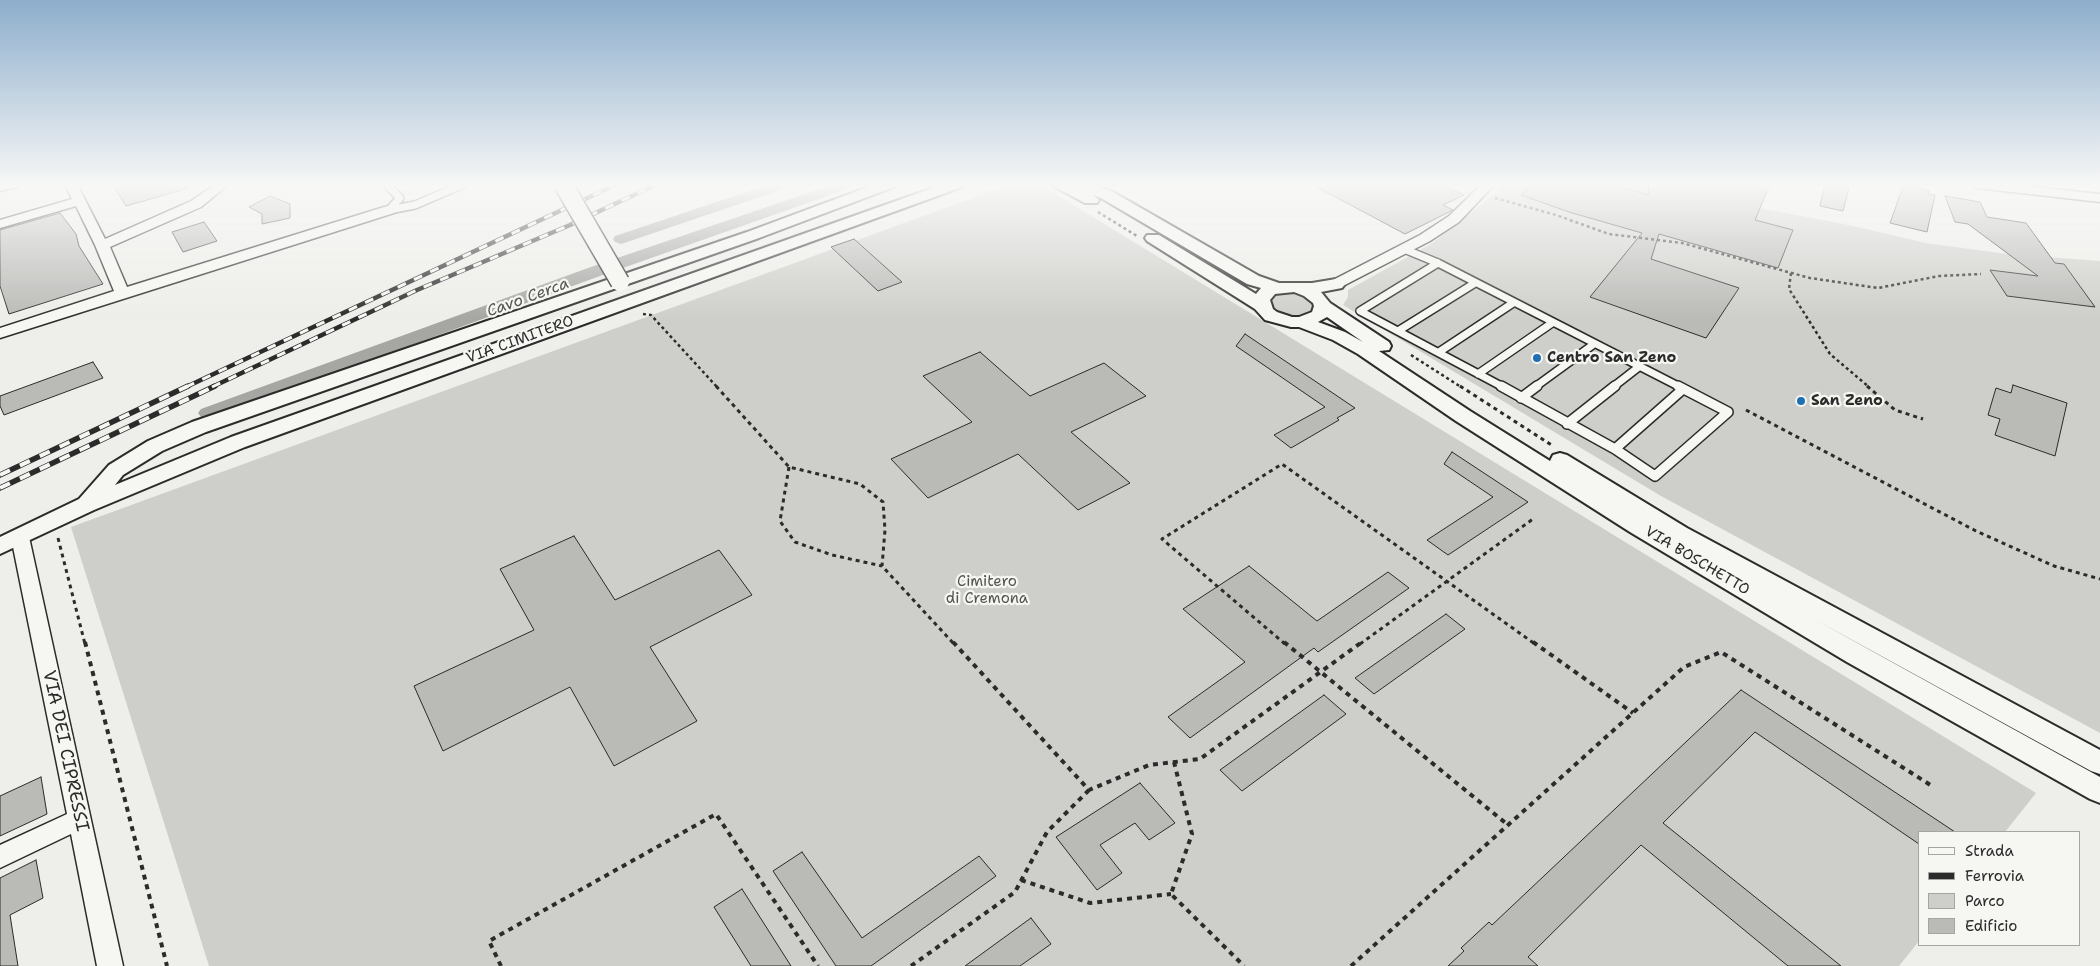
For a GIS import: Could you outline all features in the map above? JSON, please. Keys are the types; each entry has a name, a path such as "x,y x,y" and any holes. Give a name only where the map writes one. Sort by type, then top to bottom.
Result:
{"street":[{"path":"93,229 122,293"},
{"path":"102,245 138,229"},
{"path":"0,333 328,229"},
{"path":"589,229 620,282"},
{"name":"VIA CIMITERO","path":"86,505 116,470 155,446 190,431 769,229"},
{"name":"VIA CIMITERO","path":"10,541 86,505 238,442 831,229"},
{"name":"VIA BOSCHETTO","path":"1139,229 1261,305 1264,311 1280,320 1301,322 1339,336 1365,350 1464,416 1638,526 1856,655 2100,791"},
{"name":"VIA BOSCHETTO","path":"1167,229 1254,280 1310,292 1322,303 1434,380 1679,534 2100,763"},
{"path":"1301,322 1318,316 1322,311 1324,293 1336,284 1404,249 1437,229"},
{"path":"1261,305 1261,299 1264,294 1286,288 1312,288 1336,284"},
{"name":"VIA DEI CIPRESSI","path":"10,541 79,819 110,966"},
{"path":"0,857 79,819"}],"lane":[{"path":"1404,249 1438,264 1728,412 1656,476 1615,449 1439,352 1360,311 1438,264"},
{"path":"1398,332 1475,283"},
{"path":"1439,352 1513,303"},
{"path":"1478,374 1552,323"},
{"path":"1521,398 1594,344"},
{"path":"1567,424 1640,366"},
{"path":"1615,449 1683,389"}],"path":[{"path":"1595,229 1609,234 1682,243 1810,278 1878,288 1939,276 1981,274"},
{"path":"1791,273 1789,289 1830,354 1895,410 1923,419"},
{"path":"651,315 789,467 860,484 883,502 885,530 882,566"},
{"path":"1746,410 1976,531 2054,566 2100,578"},
{"path":"1508,825 1320,673 1162,539 1282,464 1633,713"},
{"path":"789,467 780,520 795,542 832,555 882,566 1089,790"},
{"path":"911,966 1015,892 1047,832 1089,790 1149,765 1200,759 1533,519"},
{"path":"57,534 167,966"},
{"path":"1351,966 1684,667 1721,652 1932,786"},
{"path":"1171,894 1192,834 1174,762"},
{"path":"501,966 489,941 716,814 818,966"},
{"path":"1021,880 1090,903 1171,894"},
{"path":"1171,894 1244,966"}],"green space":[{"name":"Cimitero di Cremona","path":"887,229 1113,229 2036,793 2006,831 1918,831 1918,942 1899,966 209,966 71,527"},
{"name":"San Zeno","path":"1450,229 1866,229 1926,243 2007,254 2100,261 2100,733 1661,496 1343,305 1348,297 1348,290 1431,244"},
{"path":"1276,294 1303,295 1312,301 1312,309 1309,313 1298,316 1278,312 1273,309 1270,301"}],"building":[{"path":"72,229 76,234 79,246 103,284 9,314 0,286 0,230"},
{"path":"181,229 209,229 217,241 183,252 172,232"},
{"path":"1396,229 1415,229 1405,234"},
{"path":"1628,229 1793,230 1778,268 1659,234 1651,259 1739,288 1706,338 1590,297 1642,233"},
{"path":"1915,229 1928,229 1927,232"},
{"path":"1975,229 2030,229 2055,263 2064,264 2095,307 2007,296 1990,270 2038,276"},
{"path":"854,239 902,282 878,291 831,247"},
{"path":"1245,334 1355,408 1337,418 1339,420 1291,448 1274,435 1325,407 1236,346"},
{"path":"980,352 1030,396 1104,363 1146,396 1071,432 1130,483 1078,510 1018,454 928,498 891,459 972,422 923,376"},
{"path":"93,362 103,378 4,415 0,406 0,396"},
{"path":"2013,385 2067,403 2055,456 1995,435 2000,419 1988,415 1996,388 2011,393"},
{"path":"1452,452 1528,502 1448,555 1427,540 1493,497 1444,464"},
{"path":"574,536 615,600 719,550 752,595 650,647 697,721 614,766 570,687 443,751 414,686 534,630 500,569"},
{"path":"1249,566 1317,621 1388,572 1409,588 1318,652 1314,648 1190,738 1168,717 1245,662 1183,609"},
{"path":"1446,614 1465,629 1374,694 1355,678"},
{"path":"1741,690 1953,831 1918,831 1918,843 1755,732 1663,823 1841,966 1788,966 1641,845 1528,957 1538,966 1448,966 1464,951 1461,948 1489,922 1492,925"},
{"path":"1324,695 1346,714 1242,791 1220,770"},
{"path":"41,777 47,814 0,836 0,796"},
{"path":"1140,783 1175,823 1149,840 1135,823 1100,845 1122,873 1097,890 1056,837"},
{"path":"802,852 862,938 979,856 996,876 871,966 836,966 773,871"},
{"path":"36,860 43,898 10,915 18,966 0,966 0,878"},
{"path":"742,889 791,966 751,966 714,907"},
{"path":"1031,918 1051,944 1020,966 965,966"}],"waterway":[{"path":"621,239 650,229"},
{"name":"Cavo Cerca","path":"208,413 594,272 718,229"}],"railway":[{"path":"186,387 521,229"},
{"path":"212,387 417,290 560,229"},
{"path":"0,475 188,386"},
{"path":"0,488 215,386"}],"place":[{"name":"Centro San Zeno","path":"1537,358"},
{"name":"San Zeno","path":"1801,401"}]}
